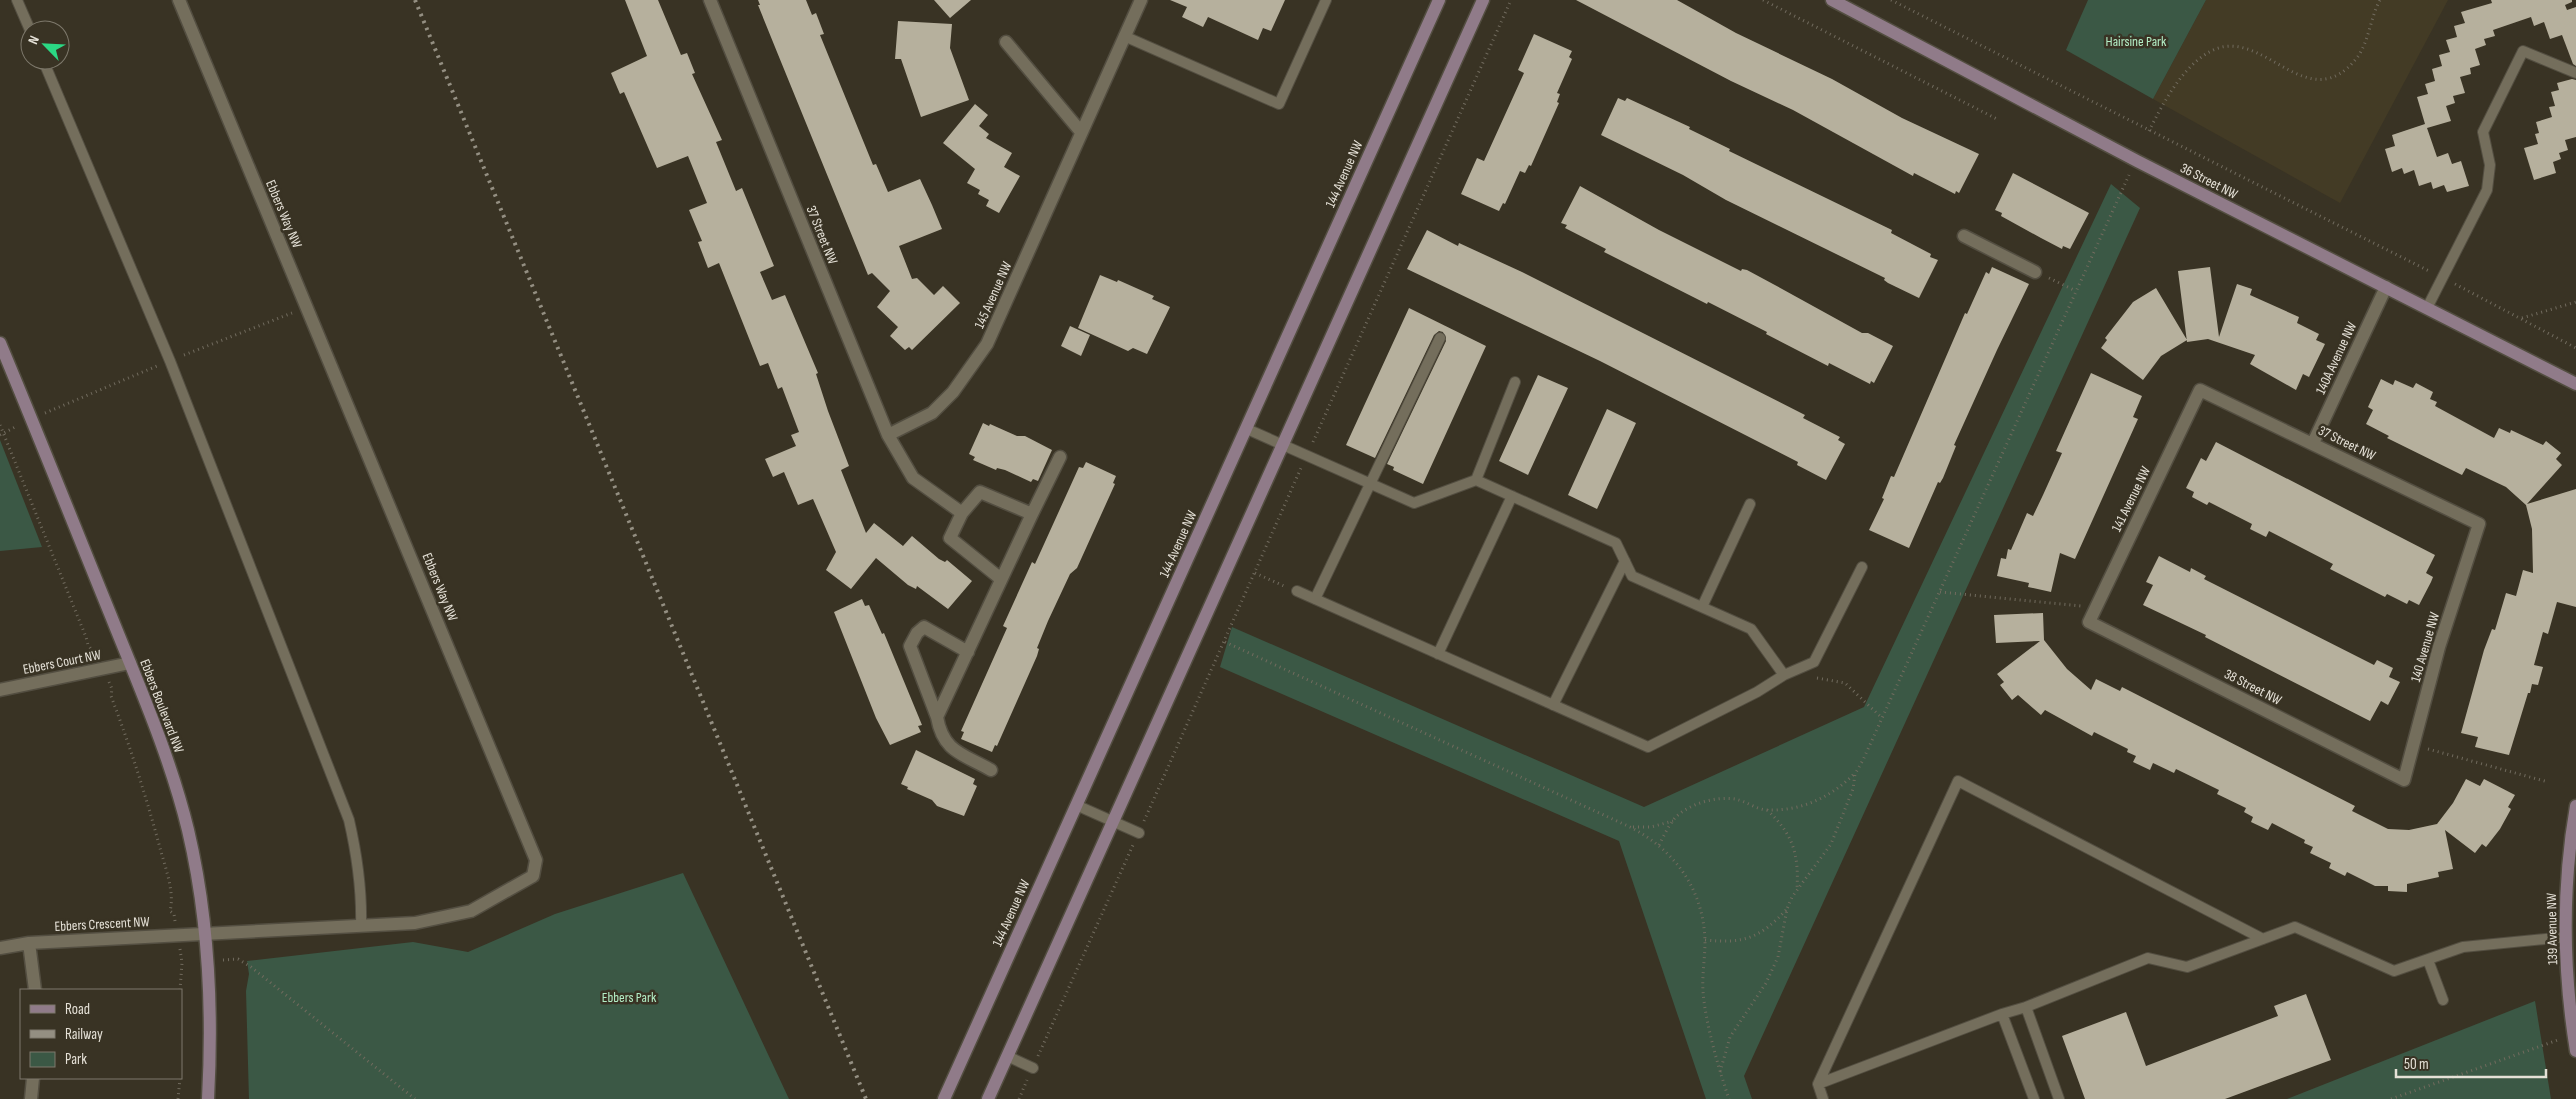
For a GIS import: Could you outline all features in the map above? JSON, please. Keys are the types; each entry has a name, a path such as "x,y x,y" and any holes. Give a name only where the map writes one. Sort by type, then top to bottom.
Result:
{"main road":[{"name":"144 Avenue NW","path":"944,1099 1439,0"},
{"path":"988,1099 1483,0"},
{"name":"36 Street NW","path":"1832,0 2137,161 2576,384"},
{"name":"Ebbers Boulevard NW","path":"0,343 130,663 176,787 188,831 206,935 212,1018 208,1099"},
{"name":"139 Avenue NW","path":"2576,806 2567,879 2566,937 2568,986 2576,1051"}],"street":[{"name":"Ebbers Way NW","path":"179,0 536,860 533,876 471,911 415,923 206,935"},
{"name":"37 Street NW","path":"710,0 888,435 913,478 962,513"},
{"name":"145 Avenue NW","path":"888,435 932,413 953,392 987,344 1141,0"},
{"path":"1006,42 1081,132"},
{"path":"1964,236 2035,272"},
{"name":"140A Avenue NW","path":"2313,442 2386,287"},
{"name":"37 Street NW","path":"2200,390 2313,442 2479,524"},
{"name":"141 Avenue NW","path":"2089,622 2200,390"},
{"path":"937,717 1060,457"},
{"path":"1001,579 950,538 962,513 980,492 1032,514"},
{"name":"140 Avenue NW","path":"2404,780 2439,647 2479,524"},
{"name":"38 Street NW","path":"2089,622 2404,780"},
{"path":"968,652 924,627 917,633 910,646 937,717 940,735 949,746 991,770"},
{"name":"Ebbers Court NW","path":"0,690 130,663"},
{"name":"Ebbers Crescent NW","path":"0,948 29,943 206,935"},
{"path":"29,943 34,989"},
{"path":"31,1099 33,1079"}],"lane":[{"path":"17,0 26,20"},
{"path":"1124,36 1280,104 1326,0"},
{"path":"2427,308 2487,190 2490,165 2483,132 2523,51 2576,73"},
{"path":"46,70 170,360 349,820 360,880 361,926"},
{"path":"1315,599 1372,485 1440,338"},
{"path":"1476,480 1515,382"},
{"path":"1246,429 1414,503 1476,480 1616,543 1632,576 1751,629 1784,675"},
{"path":"1438,654 1512,496"},
{"path":"1702,607 1750,504"},
{"path":"1553,705 1625,561"},
{"path":"1296,591 1648,746 1757,692 1784,675 1814,662 1862,567"},
{"path":"1823,1099 1818,1084 1958,781 2263,939"},
{"path":"1076,805 1139,833"},
{"path":"1818,1084 2002,1014 2026,1007 2148,958 2187,967 2295,927 2394,971 2464,947 2566,937"},
{"path":"2428,960 2444,1000"},
{"path":"2026,1007 2058,1099"},
{"path":"2002,1014 2034,1099"},
{"path":"1008,1056 1033,1068"}],"path":[{"path":"1019,1099 1511,0"},
{"path":"1763,0 1997,119"},
{"path":"1891,0 2522,318 2576,348"},
{"path":"2149,131 2169,92 2195,63 2220,47 2232,46 2253,50 2305,78 2325,79 2339,73 2361,52 2380,0"},
{"path":"1720,1072 1730,1037 1766,983 1778,957 1787,909 1797,889 1830,844 1852,790 1855,774 1940,592 2129,175"},
{"path":"2035,272 2076,291"},
{"path":"2522,318 2576,302"},
{"path":"0,425 88,645 93,650"},
{"path":"1255,573 1296,591"},
{"path":"1940,592 2096,608"},
{"path":"1225,642 1630,827 1659,845 1675,860 1693,885 1700,907 1705,940 1703,992 1720,1072 1729,1099"},
{"path":"1784,675 1845,683 1882,718"},
{"path":"112,689 111,696 130,742 150,807 168,878 172,904 170,911 174,914"},
{"path":"2413,744 2548,782"},
{"path":"1766,810 1793,808 1813,803 1830,795 1855,774"},
{"path":"1659,845 1674,821 1687,809 1717,799 1735,799 1766,810 1781,823 1793,845 1798,872 1797,889"},
{"path":"1630,827 1651,827 1674,821"},
{"path":"1705,940 1749,939 1763,932 1787,909"},
{"path":"238,959 251,966 415,1099"},
{"path":"180,989 182,963"},
{"path":"2391,1099 2552,1042"},
{"path":"178,1099 180,1079"}],"shaded area":[{"path":"2206,0 2448,0 2340,203 2153,99"}],"green space":[{"name":"Hairsine Park","path":"2088,0 2206,0 2153,99 2066,50"},
{"path":"2111,184 2140,208 1744,1076 1752,1099 1706,1099 1619,841 1220,667 1232,627 1644,807 1864,707"},
{"path":"0,440 42,547 0,551"},
{"name":"Ebbers Park","path":"683,873 789,1099 249,1099 246,991 249,974 247,961 413,942 468,952 555,914"},
{"path":"2535,1001 2551,1099 2287,1099"}],"building":[{"path":"625,0 658,0 681,55 687,53 695,73 692,74 722,140 716,142 736,191 742,188 774,266 760,272 772,300 785,295 818,373 816,374 828,411 849,466 841,470 866,533 874,523 903,546 912,536 939,559 945,562 947,560 972,581 948,609 917,586 916,589 908,585 876,558 851,589 826,570 836,552 813,499 798,505 784,472 773,477 765,459 796,446 791,435 799,432 782,387 778,389 768,363 760,366 719,263 708,268 698,242 702,241 689,210 707,203 688,156 657,168 624,92 620,94 611,73 647,56"},
{"path":"758,0 806,0 812,15 816,13 824,34 820,35 873,165 876,164 888,192 920,179 932,205 942,229 899,246 912,279 917,278 934,295 943,286 960,303 912,350 909,347 905,350 890,336 898,327 877,307 890,291 872,273 868,275 758,5 760,5"},
{"path":"934,0 971,0 950,18"},
{"path":"1170,0 1285,0 1271,31 1263,28 1258,40 1208,17 1203,27 1182,17 1187,7"},
{"path":"1576,0 1677,0 1736,33 1832,79 1902,118 1979,154 1959,193 1956,191 1955,194 1914,173 1913,176 1793,110 1731,81"},
{"path":"2491,0 2572,0 2572,2 2565,5 2567,10 2576,7 2576,66 2573,64 2562,35 2550,39 2544,22 2534,26 2531,17 2493,30 2495,36 2484,39 2486,45 2475,49 2480,65 2470,68 2471,74 2460,77 2465,93 2453,96 2455,103 2446,106 2451,121 2427,128 2437,157 2448,153 2452,164 2461,161 2469,186 2447,192 2444,185 2433,189 2431,182 2419,186 2414,170 2404,174 2402,168 2392,172 2385,149 2395,146 2392,135 2425,124 2417,97 2428,94 2425,84 2435,81 2432,69 2442,66 2439,55 2450,52 2446,40 2457,37 2454,26 2465,23 2461,12 2492,3"},
{"path":"898,21 952,24 950,48 969,100 921,117 901,59 895,59"},
{"path":"1534,34 1572,51 1569,57 1572,59 1557,93 1560,94 1557,102 1559,103 1531,166 1529,165 1525,173 1520,171 1505,204 1503,203 1499,211 1461,194 1477,158 1484,161 1524,73 1518,70"},
{"path":"2572,79 2576,80 2576,137 2565,140 2568,150 2559,153 2561,159 2553,162 2556,173 2534,180 2524,148 2538,144 2535,134 2539,133 2536,122 2552,117 2549,107 2555,106 2551,92 2559,90 2557,83"},
{"path":"1618,98 1625,101 1627,98 1690,127 1689,129 1730,149 1729,151 1892,230 1891,233 1931,254 1930,257 1938,260 1919,298 1888,283 1884,280 1885,278 1726,200 1683,175 1601,135"},
{"path":"975,104 988,115 979,126 989,134 986,138 1012,153 1004,167 1020,176 999,213 986,206 989,200 978,194 980,190 967,183 975,169 943,143"},
{"path":"2013,173 2089,213 2070,249 2063,246 2062,249 2001,216 2002,213 1995,210"},
{"path":"1580,186 1659,230 1741,271 1742,269 1747,270 1862,333 1868,333 1893,346 1874,383 1871,381 1870,384 1829,363 1828,366 1766,334 1767,332 1604,252 1606,249 1565,228 1567,225 1561,223"},
{"path":"1427,230 1458,246 1459,243 1522,272 1805,415 1803,418 1840,437 1838,440 1845,444 1826,480 1797,465 1798,462 1600,361 1407,269"},
{"path":"1992,267 2029,284 1954,445 1956,446 1943,478 1940,483 1938,482 1909,548 1869,530 1884,499 1882,498 1891,476 1894,477 1965,313 1967,314 1986,272 1989,274"},
{"path":"2210,267 2219,337 2237,284 2252,289 2250,295 2299,317 2297,323 2319,334 2316,340 2325,344 2309,377 2303,374 2296,390 2250,364 2255,355 2208,339 2187,342 2178,271"},
{"path":"1100,275 1117,282 1118,280 1154,296 1152,299 1170,307 1147,354 1133,348 1128,351 1078,328"},
{"path":"2156,288 2187,340 2161,356 2143,380 2101,348 2107,340 2105,338 2133,302"},
{"path":"1409,308 1486,346 1423,484 1393,470 1394,467 1387,464 1446,341 1443,332 1439,331 1434,335 1375,458 1346,445"},
{"path":"1070,326 1090,335 1081,356 1061,346"},
{"path":"2091,373 2142,396 2133,417 2138,419 2075,559 2060,553 2051,592 2028,587 2029,583 1997,576 2001,558 2006,559 2008,549 2011,550 2027,513 2033,516 2043,495 2062,453 2056,451"},
{"path":"1538,375 1568,388 1528,475 1499,461"},
{"path":"2381,379 2393,385 2395,380 2413,388 2416,383 2433,392 2430,399 2437,402 2435,406 2494,438 2499,428 2510,433 2511,430 2543,445 2546,441 2561,453 2556,459 2562,465 2527,504 2576,489 2576,607 2557,602 2548,634 2543,632 2534,665 2543,667 2538,685 2532,684 2530,693 2528,693 2509,755 2475,747 2478,737 2461,733 2484,650 2492,629 2495,630 2506,593 2516,596 2523,570 2533,573 2532,529 2526,505 2506,487 2466,468 2462,475 2387,438 2389,436 2366,424 2373,410 2368,407"},
{"path":"1607,409 1636,423 1597,509 1568,495"},
{"path":"983,423 989,426 990,424 1017,436 1025,436 1052,450 1038,481 1033,479 1031,482 1005,470 997,468 996,470 973,460 975,457 969,454"},
{"path":"2216,442 2435,555 2426,573 2433,577 2419,605 2409,600 2407,604 2387,594 2385,597 2330,569 2333,564 2269,531 2266,537 2250,529 2252,524 2209,502 2207,505 2192,497 2194,492 2186,488 2201,458 2206,461"},
{"path":"1086,462 1116,476 1113,483 1115,484 1077,568 1070,574 1048,621 1037,648 1039,649 1037,656 997,746 995,745 992,752 961,739 964,732 961,731 1007,628 1003,626 1032,562 1035,564 1079,467 1083,468"},
{"path":"2159,556 2190,572 2191,568 2206,576 2204,579 2374,665 2377,660 2393,668 2389,677 2400,682 2388,705 2381,701 2370,721 2205,637 2206,635 2143,605 2153,585 2146,582"},
{"path":"862,599 865,606 869,605 882,634 884,633 922,725 918,726 921,732 890,745 876,718 834,612"},
{"path":"2043,613 2044,640 2067,669 2091,690 2096,679 2120,691 2122,687 2355,806 2352,811 2388,829 2409,830 2437,824 2453,803 2466,779 2480,786 2484,779 2515,795 2508,807 2511,809 2500,829 2486,847 2482,844 2475,853 2445,830 2453,869 2438,872 2439,877 2407,884 2407,892 2388,891 2388,886 2375,886 2347,872 2345,876 2329,868 2331,863 2310,853 2313,847 2304,843 2305,840 2272,823 2268,830 2251,822 2253,817 2244,812 2246,808 2217,794 2219,790 2176,769 2174,773 2153,763 2150,770 2133,762 2136,756 2127,752 2128,749 2094,732 2092,736 2045,710 2041,715 2018,695 2012,700 2000,685 2004,682 1997,674 2040,641 1996,643 1994,615"},
{"path":"916,750 975,779 973,784 977,786 964,816 937,806 932,800 907,789 908,787 901,784"},
{"path":"2306,994 2331,1060 2225,1099 2085,1099 2062,1036 2126,1012 2146,1066 2278,1016 2274,1006"}],"railway":[{"path":"415,0 866,1099"}]}
